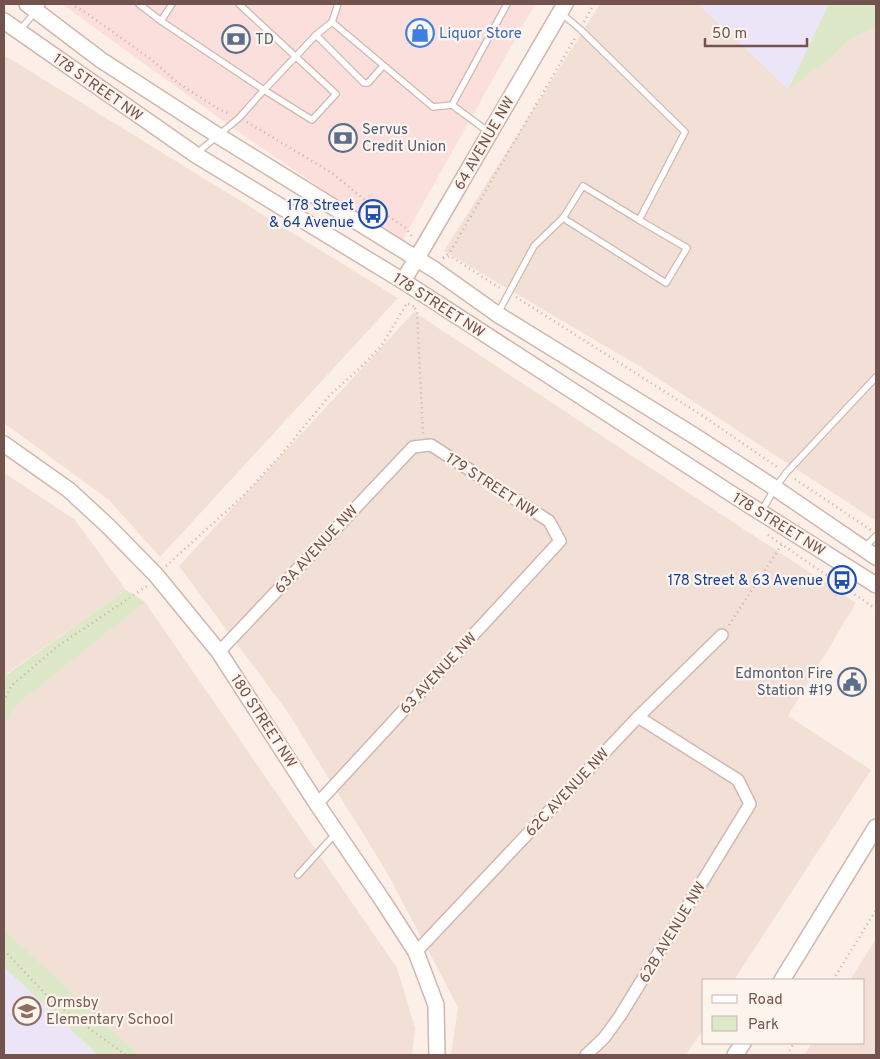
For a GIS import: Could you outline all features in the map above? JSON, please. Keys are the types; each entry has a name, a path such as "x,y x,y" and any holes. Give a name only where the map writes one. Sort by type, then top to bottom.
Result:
{"main road":[{"name":"178 STREET NW","path":"35,6 101,60 217,135 439,264 497,314 693,435 870,552"},
{"name":"64 AVENUE NW","path":"402,281 563,8"},
{"name":"178 STREET NW","path":"4,21 196,154 422,293 876,585"},
{"name":"180 STREET NW","path":"4,444 69,490 108,526 156,575 219,652 317,804 416,952 436,1005 437,1055"},
{"path":"783,979 876,827"},
{"path":"735,1055 742,1044"}],"street":[{"name":"179 STREET NW","path":"418,446 431,446 550,521 560,541"},
{"name":"63A AVENUE NW","path":"219,652 418,446"},
{"name":"63 AVENUE NW","path":"317,804 560,541"},
{"name":"62C AVENUE NW","path":"416,952 638,717 722,635"},
{"name":"62B AVENUE NW","path":"586,1055 604,1038 620,1016 750,804 738,780 638,717"}],"lane":[{"path":"139,4 161,21 312,120 336,94 239,4"},
{"path":"161,21 172,4"},
{"path":"196,154 239,118 316,35 332,22 338,4"},
{"path":"452,105 507,4"},
{"path":"18,32 35,6"},
{"path":"563,8 580,29 685,132 639,220"},
{"path":"332,22 433,107 452,105 490,134"},
{"path":"316,35 364,83 368,83 383,66"},
{"path":"497,314 534,246 563,218 583,186 687,248 666,283 563,218"},
{"path":"760,512 786,473 876,376"},
{"path":"870,552 876,535"},
{"path":"298,876 336,832"}],"path":[{"path":"71,4 86,12 152,60 178,83 220,110 239,118 332,173 371,205 406,228 415,241 420,253 439,264"},
{"path":"439,264 450,252 594,4"},
{"path":"439,264 450,256 706,418 876,535"},
{"path":"414,307 422,293"},
{"path":"4,702 11,686 58,646 146,588 156,575 242,497 280,456 330,395 382,345 407,303 414,307 416,312 418,446"},
{"path":"722,635 782,544"},
{"path":"834,979 876,910"},
{"path":"4,950 53,1002 126,1055"},
{"path":"787,1055 793,1044"}],"shaded area":[{"path":"62,4 535,4 401,243 233,128"},
{"path":"600,4 698,4 788,88 831,58 849,40 876,27 876,521 639,366 444,251"},
{"path":"698,4 829,4 788,89"},
{"path":"4,55 398,298 160,557 109,500 4,423"},
{"path":"414,312 856,603 788,716 871,770 735,979 702,979 702,1031 686,1055 451,1055 458,1007 385,869 287,711 179,566"},
{"path":"4,473 75,520 126,590 6,674 4,679"},
{"path":"145,602 397,968 415,1028 412,1055 139,1055 4,929 4,725 15,706"},
{"path":"876,939 876,1055 804,1055 811,1044 865,1044 865,979 851,979"},
{"name":"Ormsby Elementary School","path":"4,967 98,1055 4,1055"}],"green space":[{"path":"829,4 876,4 876,27 849,40 831,58 788,89"},
{"path":"126,590 145,602 15,706 4,725 4,679 6,675"},
{"path":"4,929 139,1055 98,1055 4,967"}],"place":[{"name":"Liquor Store","path":"420,33"},
{"name":"TD","path":"236,39"},
{"name":"Servus Credit Union","path":"343,138"},
{"name":"178 Street & 64 Avenue","path":"373,214"},
{"name":"178 Street & 63 Avenue","path":"842,580"},
{"name":"Edmonton Fire Station #19","path":"852,682"},
{"name":"Ormsby Elementary School","path":"27,1011"}]}
